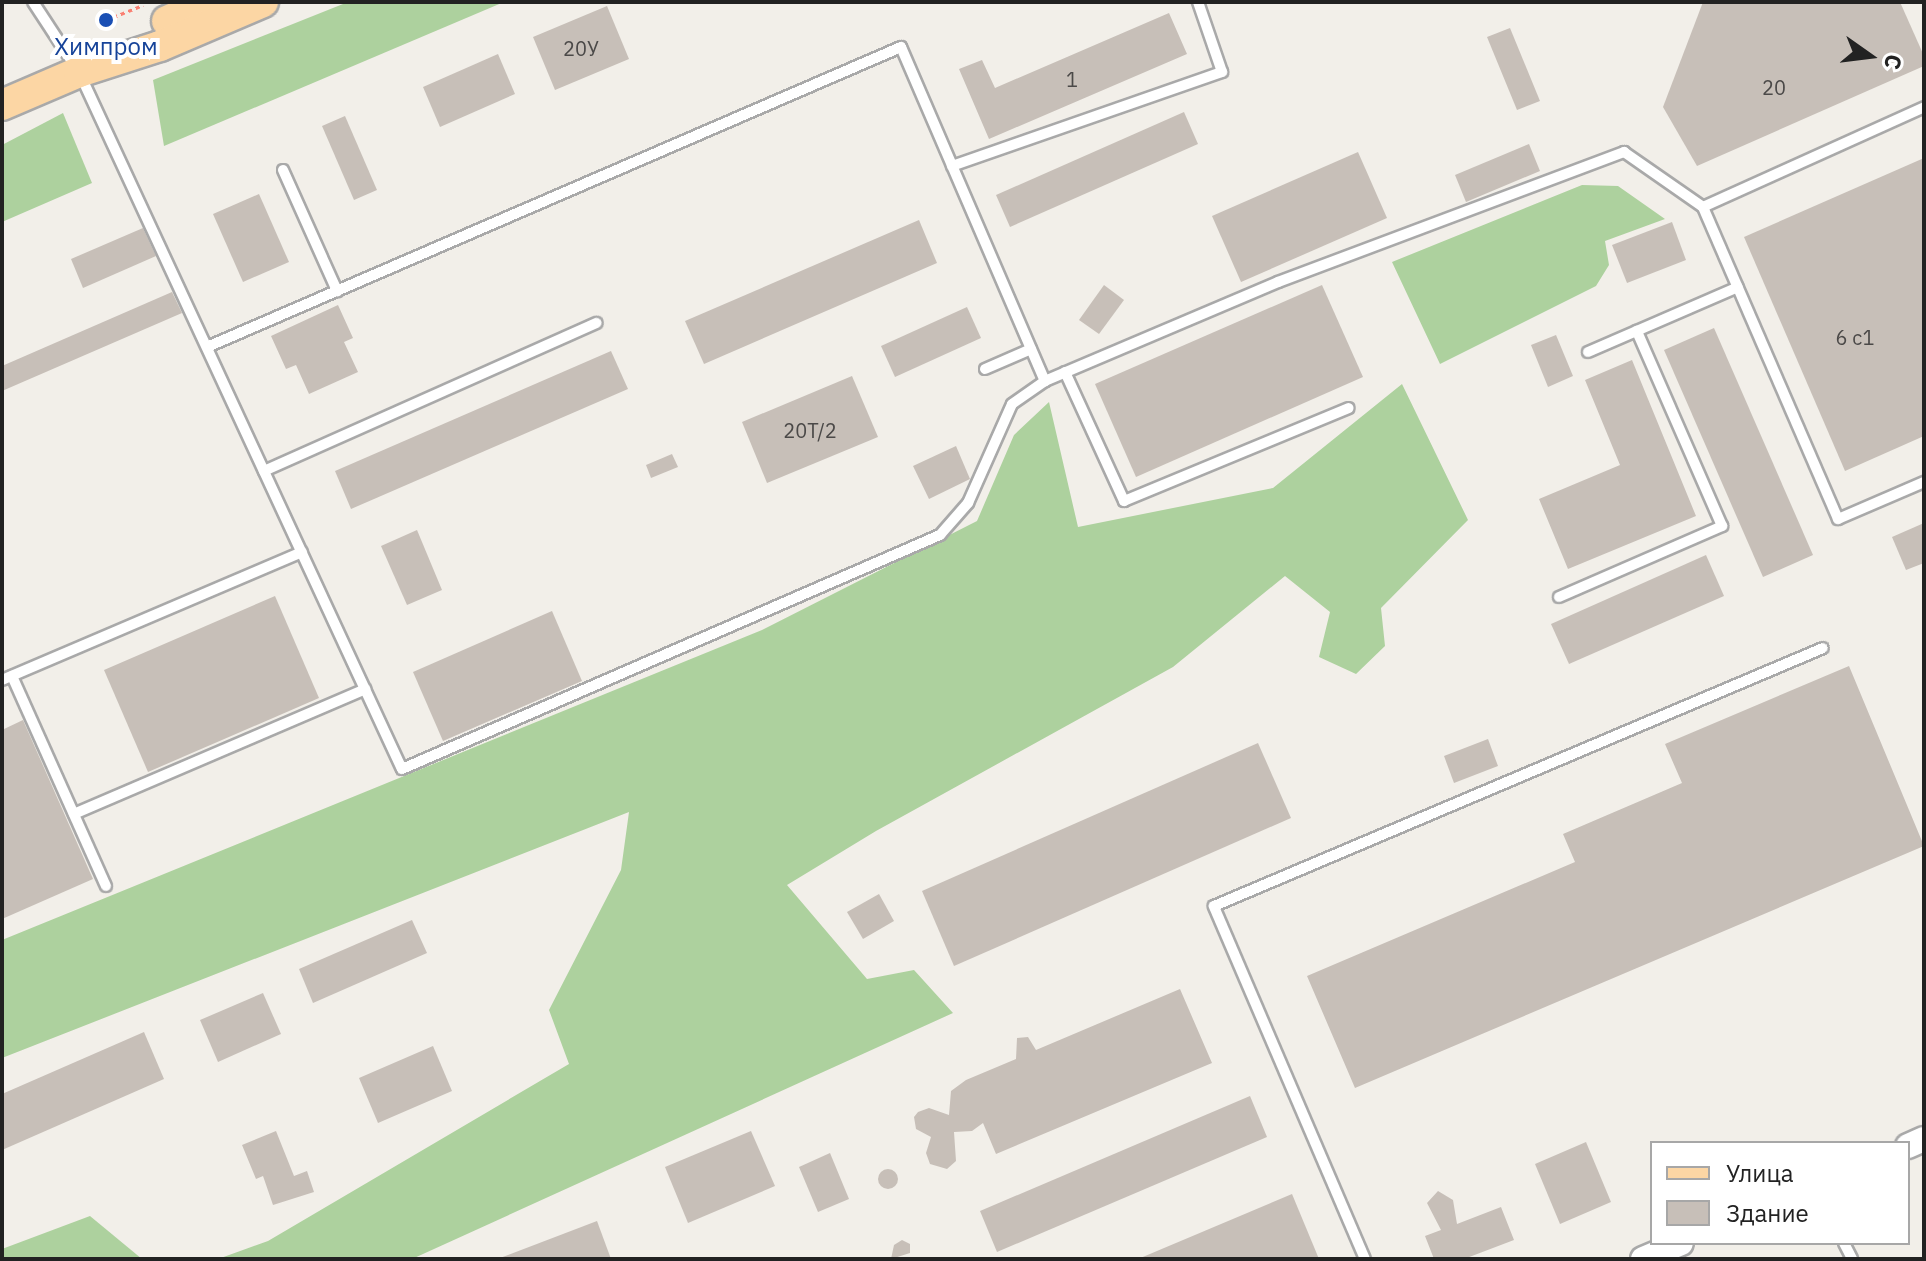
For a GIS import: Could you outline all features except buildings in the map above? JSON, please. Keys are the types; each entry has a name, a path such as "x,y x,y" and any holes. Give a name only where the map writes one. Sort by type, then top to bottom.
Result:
{"main road":[{"path":"79,72 132,38 210,2"},
{"path":"2,105 79,72 160,46 263,2"}],"street":[{"path":"1643,1259 1676,1245"}],"lane":[{"path":"33,2 79,72 402,769 940,535 968,503 1012,404 1045,381 1278,282 1624,152 1703,207 1838,519 1924,482"},
{"path":"952,166 1222,72 1198,2"},
{"path":"207,347 901,47 1045,381"},
{"path":"1703,207 1924,107"},
{"path":"283,170 337,291"},
{"path":"1588,352 1738,287"},
{"path":"264,471 597,323"},
{"path":"1559,597 1722,526 1637,331"},
{"path":"985,369 1031,349"},
{"path":"1065,372 1124,501 1349,408"},
{"path":"106,886 7,678 302,552"},
{"path":"1365,1259 1214,906 1823,648"},
{"path":"74,814 365,689"}],"path":[{"path":"106,20 143,5"}],"green space":[{"path":"348,2 504,2 164,146 153,80"},
{"path":"63,113 92,183 2,222 2,145"},
{"path":"1582,185 1618,186 1665,219 1605,241 1609,265 1596,286 1440,364 1392,262"},
{"path":"1402,384 1468,520 1381,608 1385,646 1356,674 1319,657 1330,612 1285,576 1173,667 876,831 787,885 867,979 914,970 953,1013 412,1259 218,1259 268,1241 569,1064 549,1010 621,870 629,812 2,1058 2,940 762,630 977,521 1014,435 1049,402 1078,527 1273,488"},
{"path":"90,1216 142,1259 2,1259 2,1249"}],"place":[{"name":"Химпром","path":"106,20"}]}
